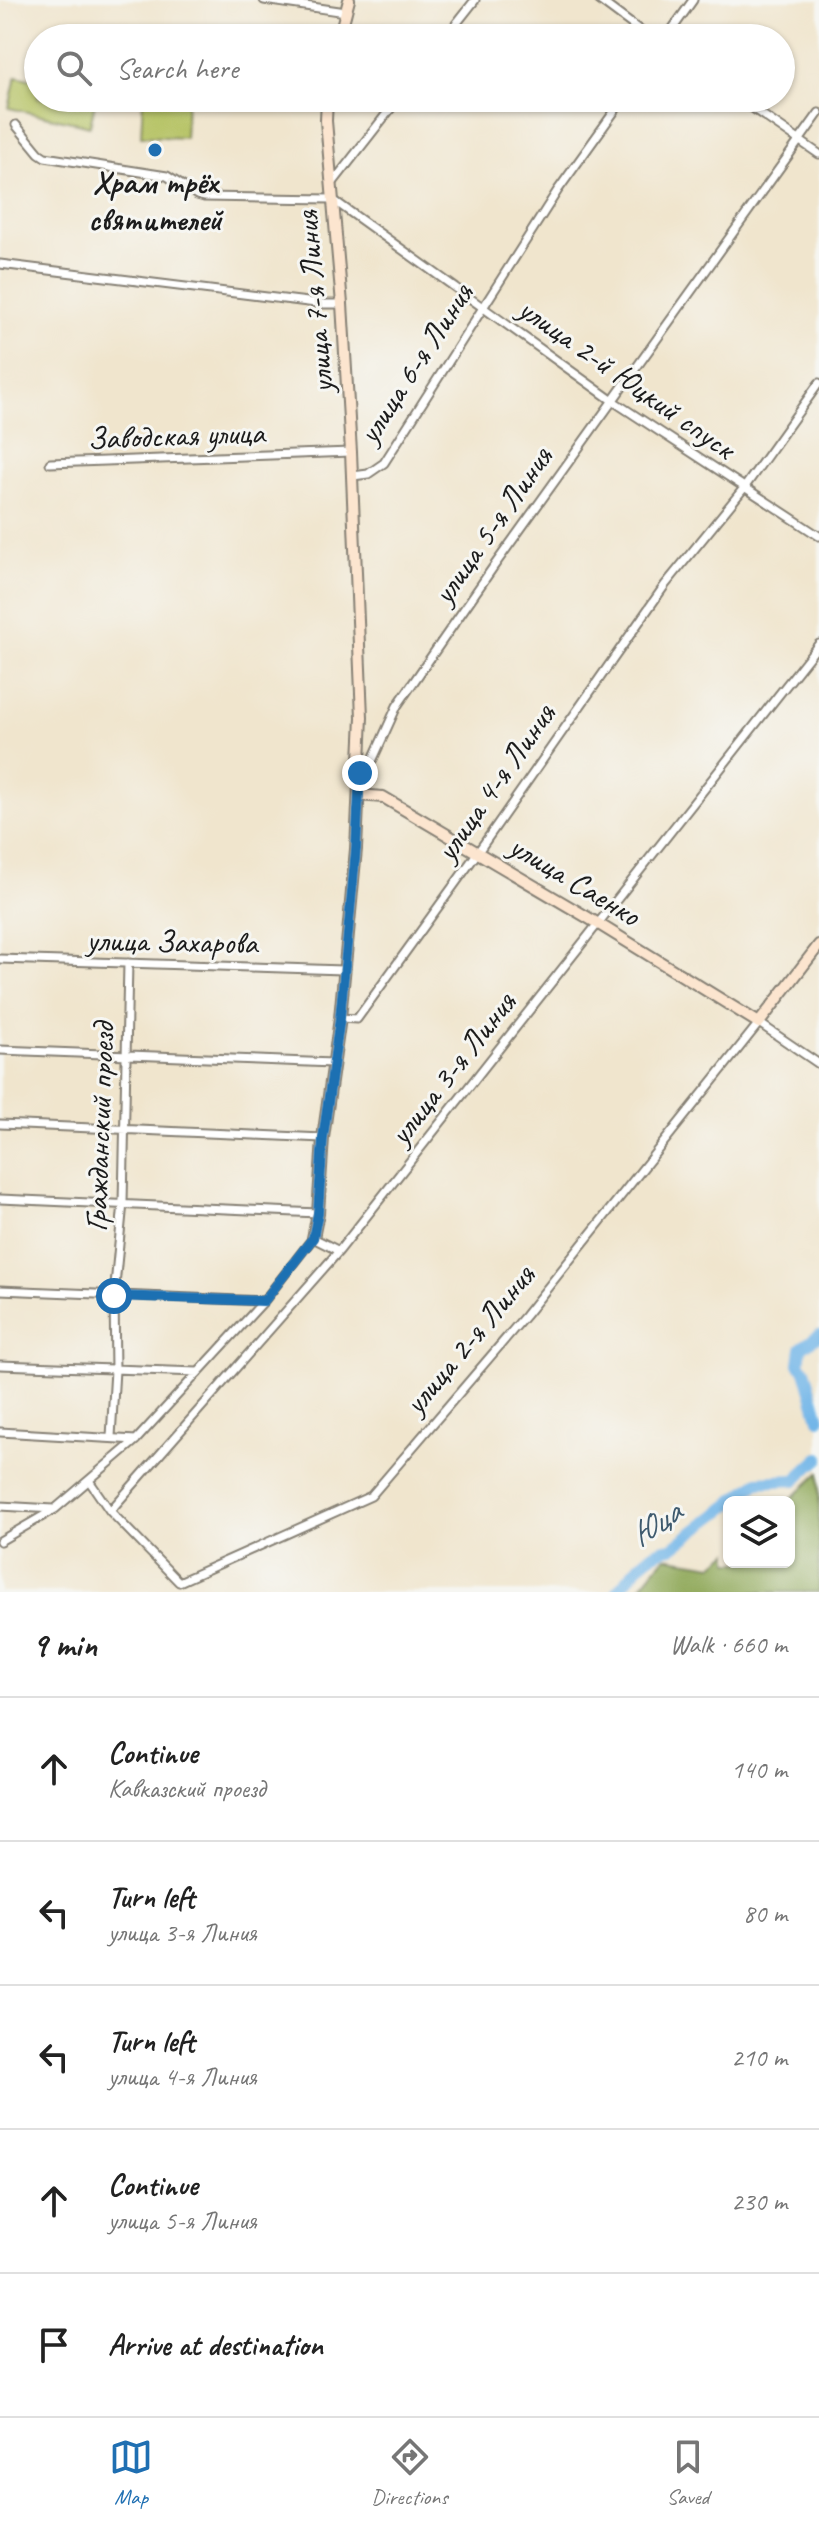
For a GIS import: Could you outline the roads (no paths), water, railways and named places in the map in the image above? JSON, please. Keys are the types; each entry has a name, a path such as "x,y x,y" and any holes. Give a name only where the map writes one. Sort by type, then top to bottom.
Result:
{"street":[{"path":"264,0 346,12"},
{"path":"343,24 349,0"},
{"path":"456,24 475,0"},
{"path":"599,0 631,24"},
{"path":"676,24 693,0"},
{"path":"328,112 331,185"},
{"name":"улица 7-я Линия","path":"353,476 331,185 388,112"},
{"name":"улица 6-я Линия","path":"360,773 362,717 353,476 368,474 384,463 558,190 614,112"},
{"path":"758,112 819,154"},
{"name":"улица 5-я Линия","path":"360,773 373,759 397,706 494,566 819,113"},
{"path":"16,125 45,157 167,176 204,197 332,199"},
{"name":"улица 2-й Юцкий спуск","path":"332,199 613,401 819,536"},
{"path":"0,264 342,304"},
{"name":"улица 4-я Линия","path":"340,1018 357,1019 665,585 744,488 819,383"},
{"name":"Заводская улица","path":"50,463 351,452"},
{"name":"улица 3-я Линия","path":"110,1511 339,1251 819,644"},
{"path":"0,1541 55,1509 136,1440 264,1301 313,1238 340,1018 360,773"},
{"name":"улица Саенко","path":"359,795 383,797 759,1023"},
{"name":"улица 2-я Линия","path":"90,1482 110,1511 179,1582 371,1496 525,1316 819,945"},
{"name":"улица Захарова","path":"0,959 343,970"},
{"name":"Гражданский проезд","path":"111,1437 115,1370 114,1296 123,1203 128,963"},
{"path":"759,1023 819,1064"},
{"path":"0,1050 333,1063"},
{"path":"0,1124 323,1138"},
{"path":"0,1199 318,1213"},
{"path":"313,1238 339,1251"},
{"path":"0,1290 264,1301"},
{"path":"0,1365 198,1372"},
{"path":"0,1432 136,1440"},
{"path":"0,1506 55,1509"}],"waterway":[{"name":"Юца","path":"819,1335 801,1348 799,1364 805,1370 819,1419"},
{"name":"Юца","path":"740,1496 758,1482 795,1480 819,1458"},
{"name":"Юца","path":"617,1592 648,1558 663,1549 672,1548 723,1510"}],"place":[{"name":"Храм трёх святителей","path":"155,150"}]}
